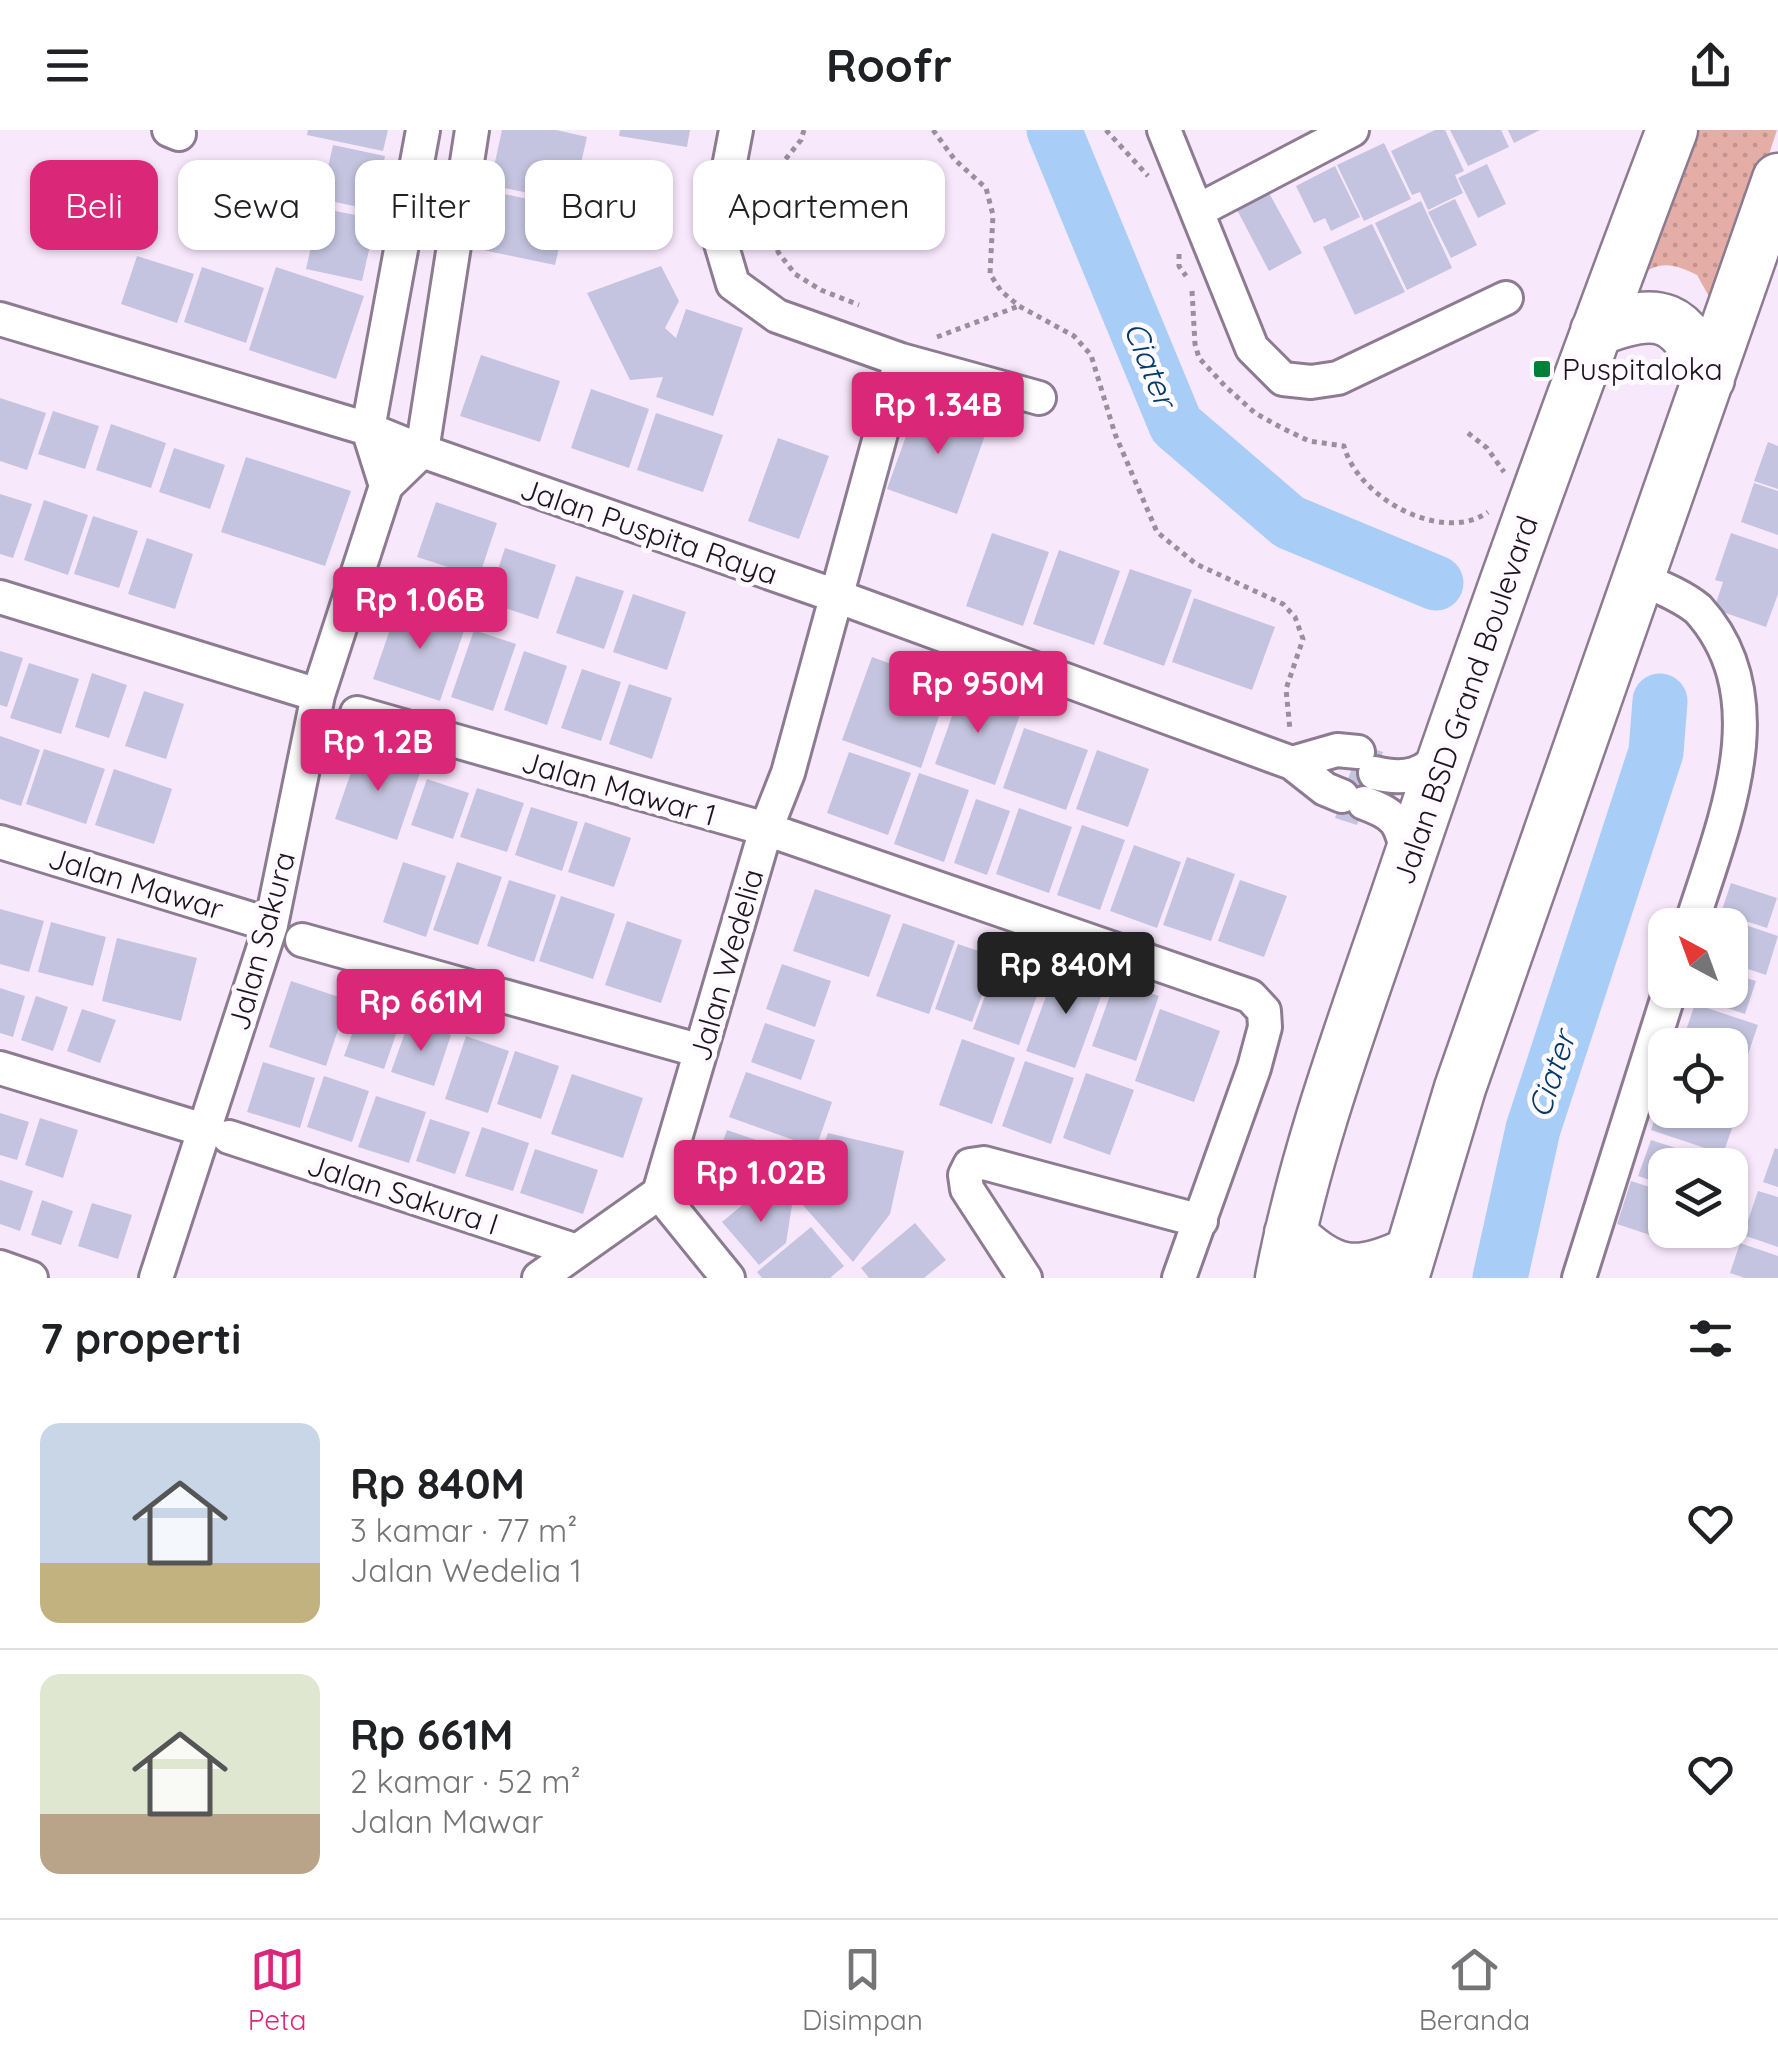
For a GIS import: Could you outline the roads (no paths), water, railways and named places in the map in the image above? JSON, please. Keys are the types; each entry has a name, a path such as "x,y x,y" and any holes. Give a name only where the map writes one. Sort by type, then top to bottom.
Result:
{"main road":[{"name":"Jalan BSD Grand Boulevard","path":"1286,1256 1332,1088 1409,859 1596,331 1672,130"},
{"path":"1286,1256 1311,1254 1335,1270 1350,1274 1406,1266 1460,1088 1778,179"},
{"path":"1596,331 1642,316 1676,325 1698,350 1709,379"}],"street":[{"path":"386,486 368,429 423,130"},
{"path":"422,451 472,130"},
{"path":"736,130 717,230 733,284 777,316 902,360 1039,398"},
{"path":"1164,130 1252,348 1283,379 1311,382 1338,378 1506,298"},
{"path":"1199,210 1352,130"},
{"name":"Jalan Puspita Raya","path":"0,319 368,429 839,597 1292,762 1315,792 1359,784 1409,859"},
{"name":"Jalan Wedelia","path":"659,1193 766,829 788,773 902,360"},
{"name":"Jalan Sakura","path":"156,1278 217,1134 271,925 318,695 386,486 422,451"},
{"path":"1638,577 1695,606 1723,632 1748,674 1755,708 1757,762 1698,908"},
{"path":"0,597 318,695"},
{"name":"Jalan Mawar 1","path":"357,713 766,829 1250,996 1264,1010 1265,1027 1180,1278"},
{"path":"1292,762 1328,752 1359,784 1412,776 1431,767 1446,752"},
{"name":"Jalan Mawar","path":"0,842 271,925"},
{"path":"302,940 701,1051"},
{"path":"1579,1278 1664,1008"},
{"name":"Jalan Sakura I","path":"0,1068 576,1251"},
{"path":"1025,1278 967,1189 964,1175 970,1166 984,1163 1201,1221"},
{"path":"539,1278 659,1193 728,1278"},
{"path":"0,1267 31,1278"}],"waterway":[{"name":"Ciater","path":"1054,130 1176,425 1289,522 1436,583"},
{"name":"Ciater","path":"1500,1278 1533,1129 1656,752 1660,701"}],"place":[{"name":"Puspitaloka","path":"1542,369"}]}
